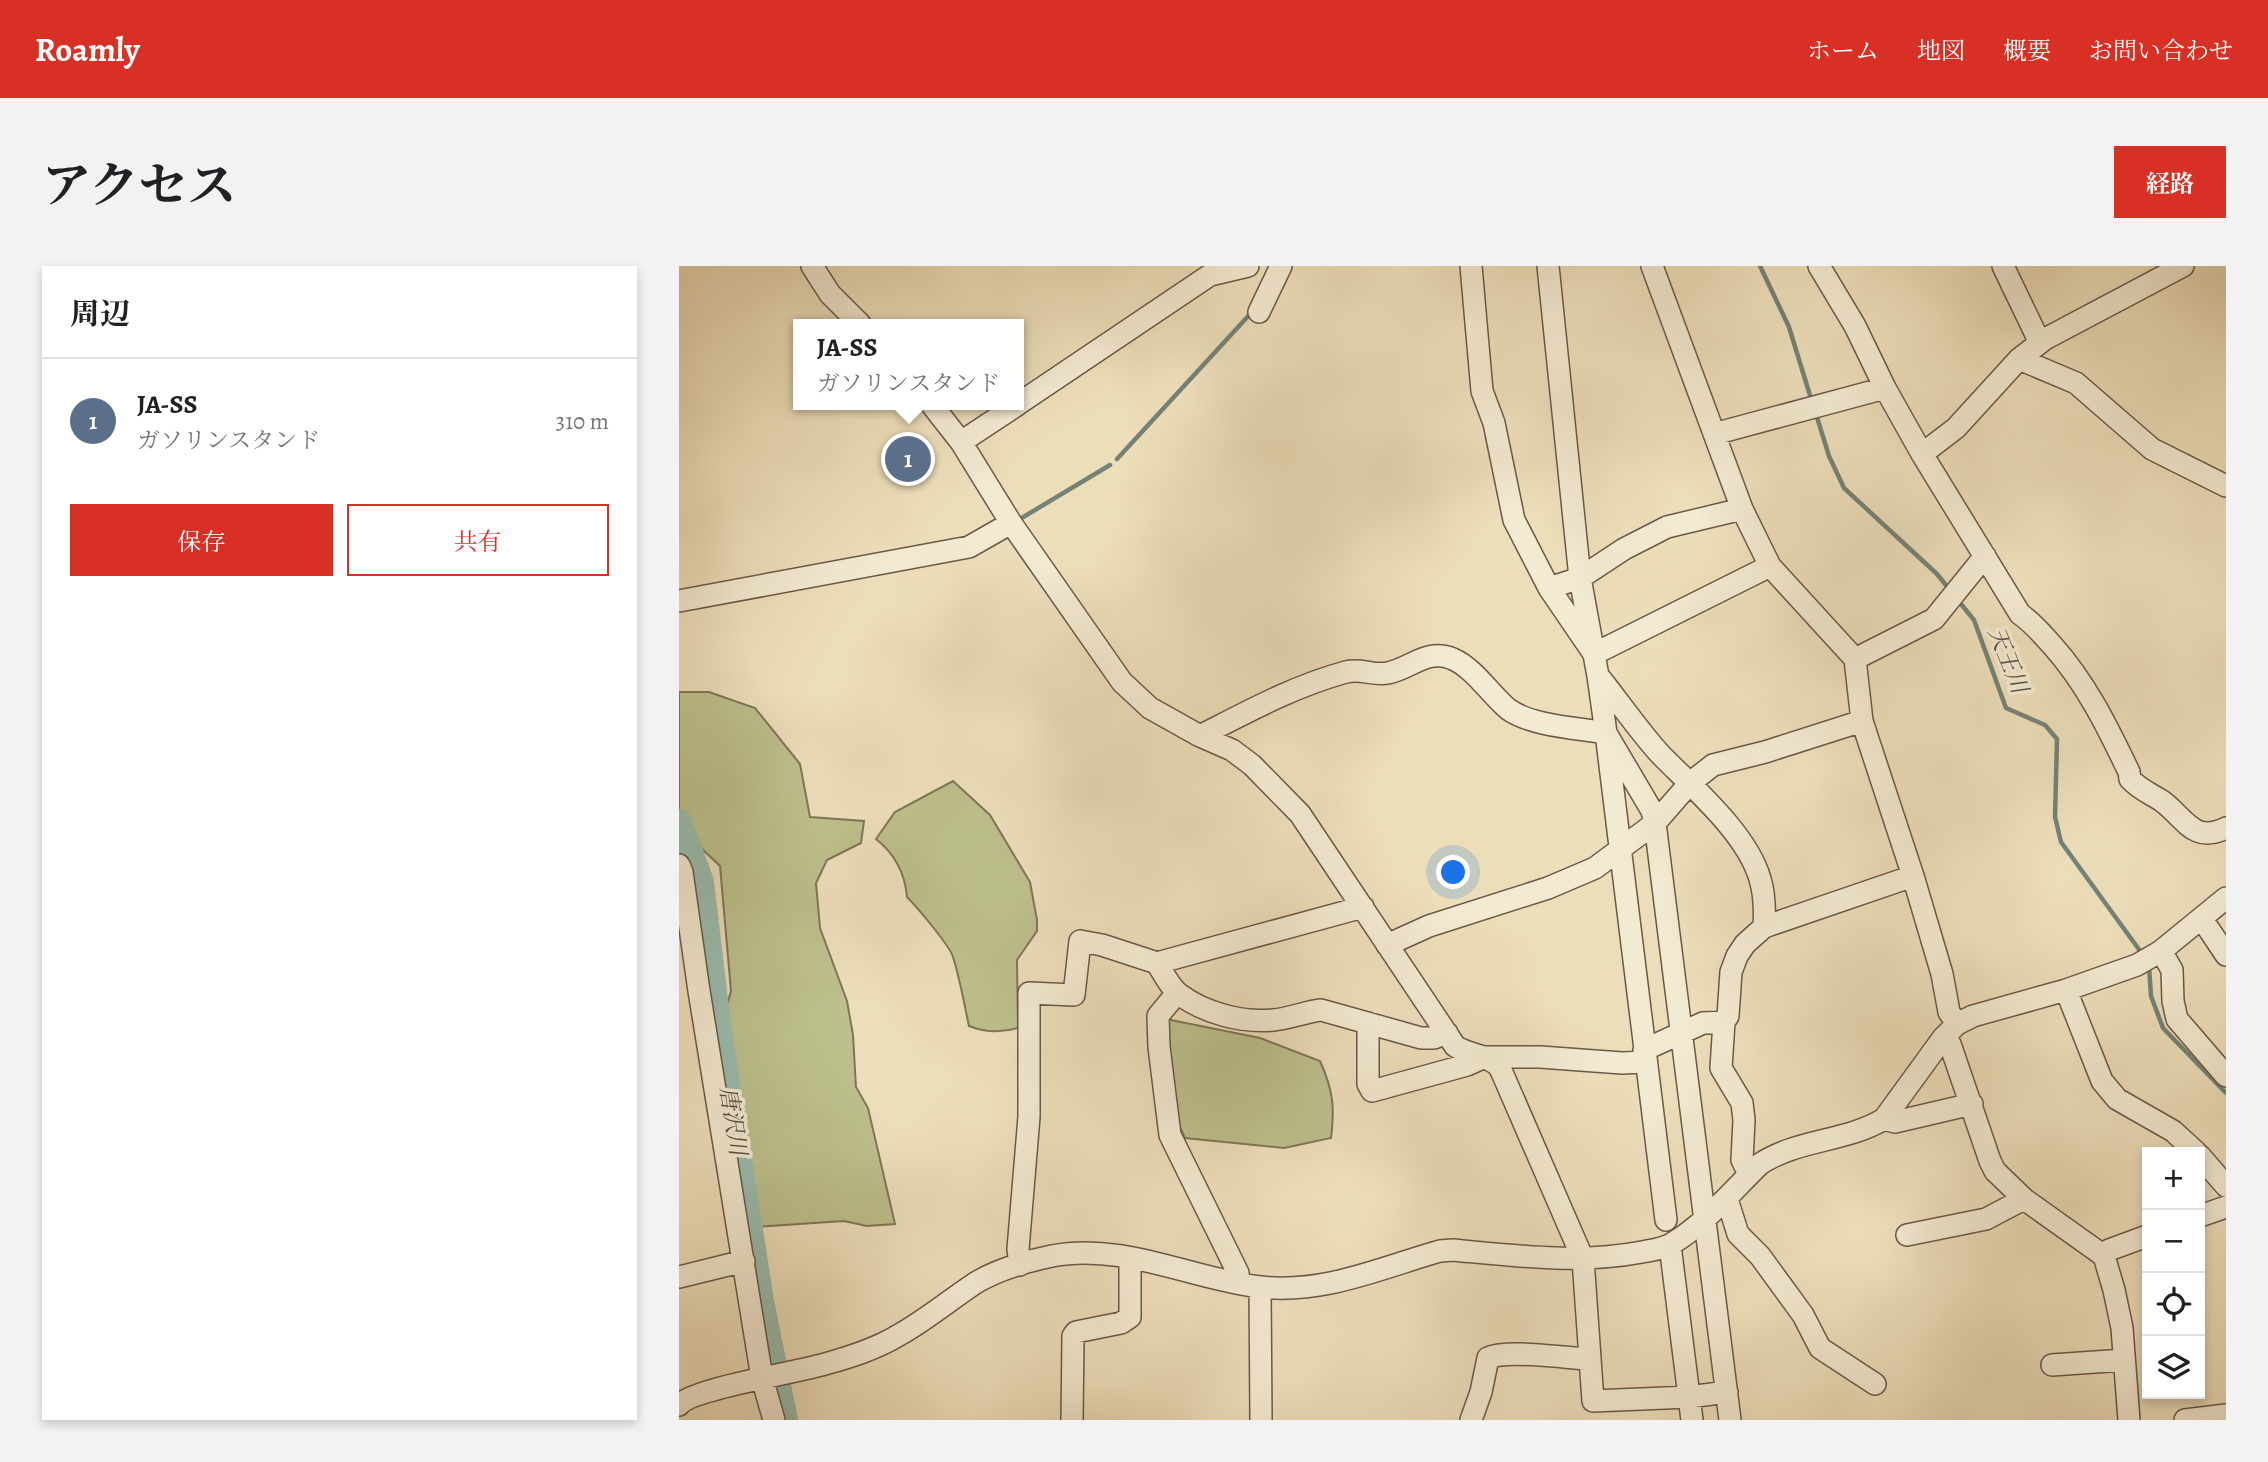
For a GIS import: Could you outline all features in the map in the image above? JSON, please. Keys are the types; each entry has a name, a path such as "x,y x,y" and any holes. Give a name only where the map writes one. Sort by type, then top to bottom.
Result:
{"street":[{"path":"812,266 830,294 855,319"},
{"path":"1024,400 1208,271 1248,266"},
{"path":"1259,312 1281,266"},
{"path":"1471,266 1482,391 1494,424 1514,520 1549,588 1594,654"},
{"path":"1548,266 1580,578 1606,733 1666,1220"},
{"path":"1652,266 1742,509 1770,566 1855,659 1862,720 1942,974 1949,1012 1950,1044 1990,1161 1996,1171 2024,1199 2104,1256 2119,1315 2129,1420"},
{"path":"1819,266 1855,326 1885,388 1923,454 2020,614 2034,624 2066,660 2088,691 2104,719 2130,779 2163,802 2193,830 2212,835 2226,828"},
{"path":"2003,266 2040,343"},
{"path":"1923,454 1956,428 2019,359 2040,343 2183,266"},
{"path":"2019,359 2076,383 2153,449 2226,486"},
{"path":"1714,434 1885,388"},
{"path":"936,410 961,442 1011,523 1122,682 1150,709 1232,750 1252,765 1300,814 1455,1046 1464,1052 1492,1059 1500,1068 1583,1259 1593,1401 1689,1397 1727,1392"},
{"path":"961,442 1009,410"},
{"path":"1549,588 1580,578 1624,549 1667,527 1742,509"},
{"path":"679,601 969,547 1011,523"},
{"path":"1855,659 1934,619 1985,556"},
{"path":"1594,654 1770,566"},
{"path":"1200,736 1306,686 1355,670 1385,674 1432,655 1462,664 1507,708 1524,718 1606,733 1652,811 1655,822 1730,1420"},
{"path":"1598,676 1659,753 1712,805 1751,858 1760,877 1765,902 1764,926"},
{"path":"1387,945 1429,926 1548,888 1595,868 1655,822 1690,783 1713,765 1765,752 1862,720"},
{"path":"679,865 682,872 689,990 744,1261 762,1378 774,1420"},
{"path":"1749,1174 1742,1160 1742,1103 1721,1068 1731,972 1737,956 1764,926 1913,877"},
{"path":"679,1405 689,1397 792,1373 874,1348 899,1335 979,1281 1054,1255 1088,1254 1130,1259 1250,1285 1291,1289 1324,1286 1421,1256 1453,1250 1540,1259 1583,1259 1628,1255 1671,1245 1727,1199 1760,1164 1783,1150 1870,1127 1884,1119 1950,1031 1973,1016 2066,990 2137,965 2161,951 2226,898"},
{"path":"1020,1265 1018,1249 1029,1117 1029,993 1074,995 1080,942 1102,945 1157,963 1363,907"},
{"path":"2202,919 2226,955"},
{"path":"2161,951 2172,970 2173,1001 2177,1019 2226,1076"},
{"path":"1157,963 1177,993 1209,1011 1257,1021 1321,1010 1421,1038 1434,1038 1447,1033"},
{"path":"2066,990 2102,1081 2117,1099 2172,1131 2190,1147"},
{"path":"1177,993 1158,1016 1159,1047 1170,1135 1238,1273 1250,1285 1261,1420"},
{"path":"1368,1023 1368,1084 1372,1091 1467,1065 1485,1057 1540,1057 1622,1063 1645,1056 1703,1023 1724,1022"},
{"path":"1884,1119 1895,1122 1972,1104"},
{"path":"2205,1162 2226,1186"},
{"path":"1727,1199 1738,1234 1761,1256 1803,1315 1820,1348 1875,1384"},
{"path":"1907,1235 1986,1219 2024,1199"},
{"path":"2205,1214 2226,1207"},
{"path":"2104,1256 2109,1250 2142,1238"},
{"path":"1671,1245 1692,1420"},
{"path":"1072,1420 1073,1336 1076,1332 1121,1323 1130,1317 1130,1259"},
{"path":"679,1277 744,1261"},
{"path":"1471,1420 1481,1392 1488,1358 1493,1355 1589,1359"},
{"path":"2052,1365 2124,1360"},
{"path":"2185,1420 2226,1415"}],"green space":[{"path":"679,692 709,692 755,708 800,764 810,817 864,821 861,843 827,860 816,883 820,928 847,1001 853,1035 856,1087 868,1108 895,1224 867,1226 844,1221 756,1227 734,1134 718,1037 731,991 720,866 679,827"},
{"path":"953,781 990,815 1030,882 1037,931 1017,960 1018,1028 1012,1030 987,1031 969,1026 951,952 907,897 898,865 889,851 876,839 895,812"},
{"path":"1161,1018 1260,1038 1320,1061 1332,1099 1331,1138 1284,1148 1185,1138 1170,1106"}],"waterway":[{"name":"天王川","path":"1760,266 1789,327 1812,402"},
{"path":"1117,459 1251,313"},
{"name":"天王川","path":"1816,414 1829,456 1844,488 1937,574 1949,589"},
{"path":"1020,519 1110,465"},
{"name":"天王川","path":"1957,599 1974,620 2006,708 2045,725 2057,739 2055,817 2061,842 2143,955"},
{"name":"唐沢川","path":"679,822 701,882 718,1025 761,1301 785,1420"},
{"name":"天王川","path":"2149,966 2151,996 2163,1028 2226,1093"}],"place":[{"name":"JA-SS","path":"908,459"}]}
